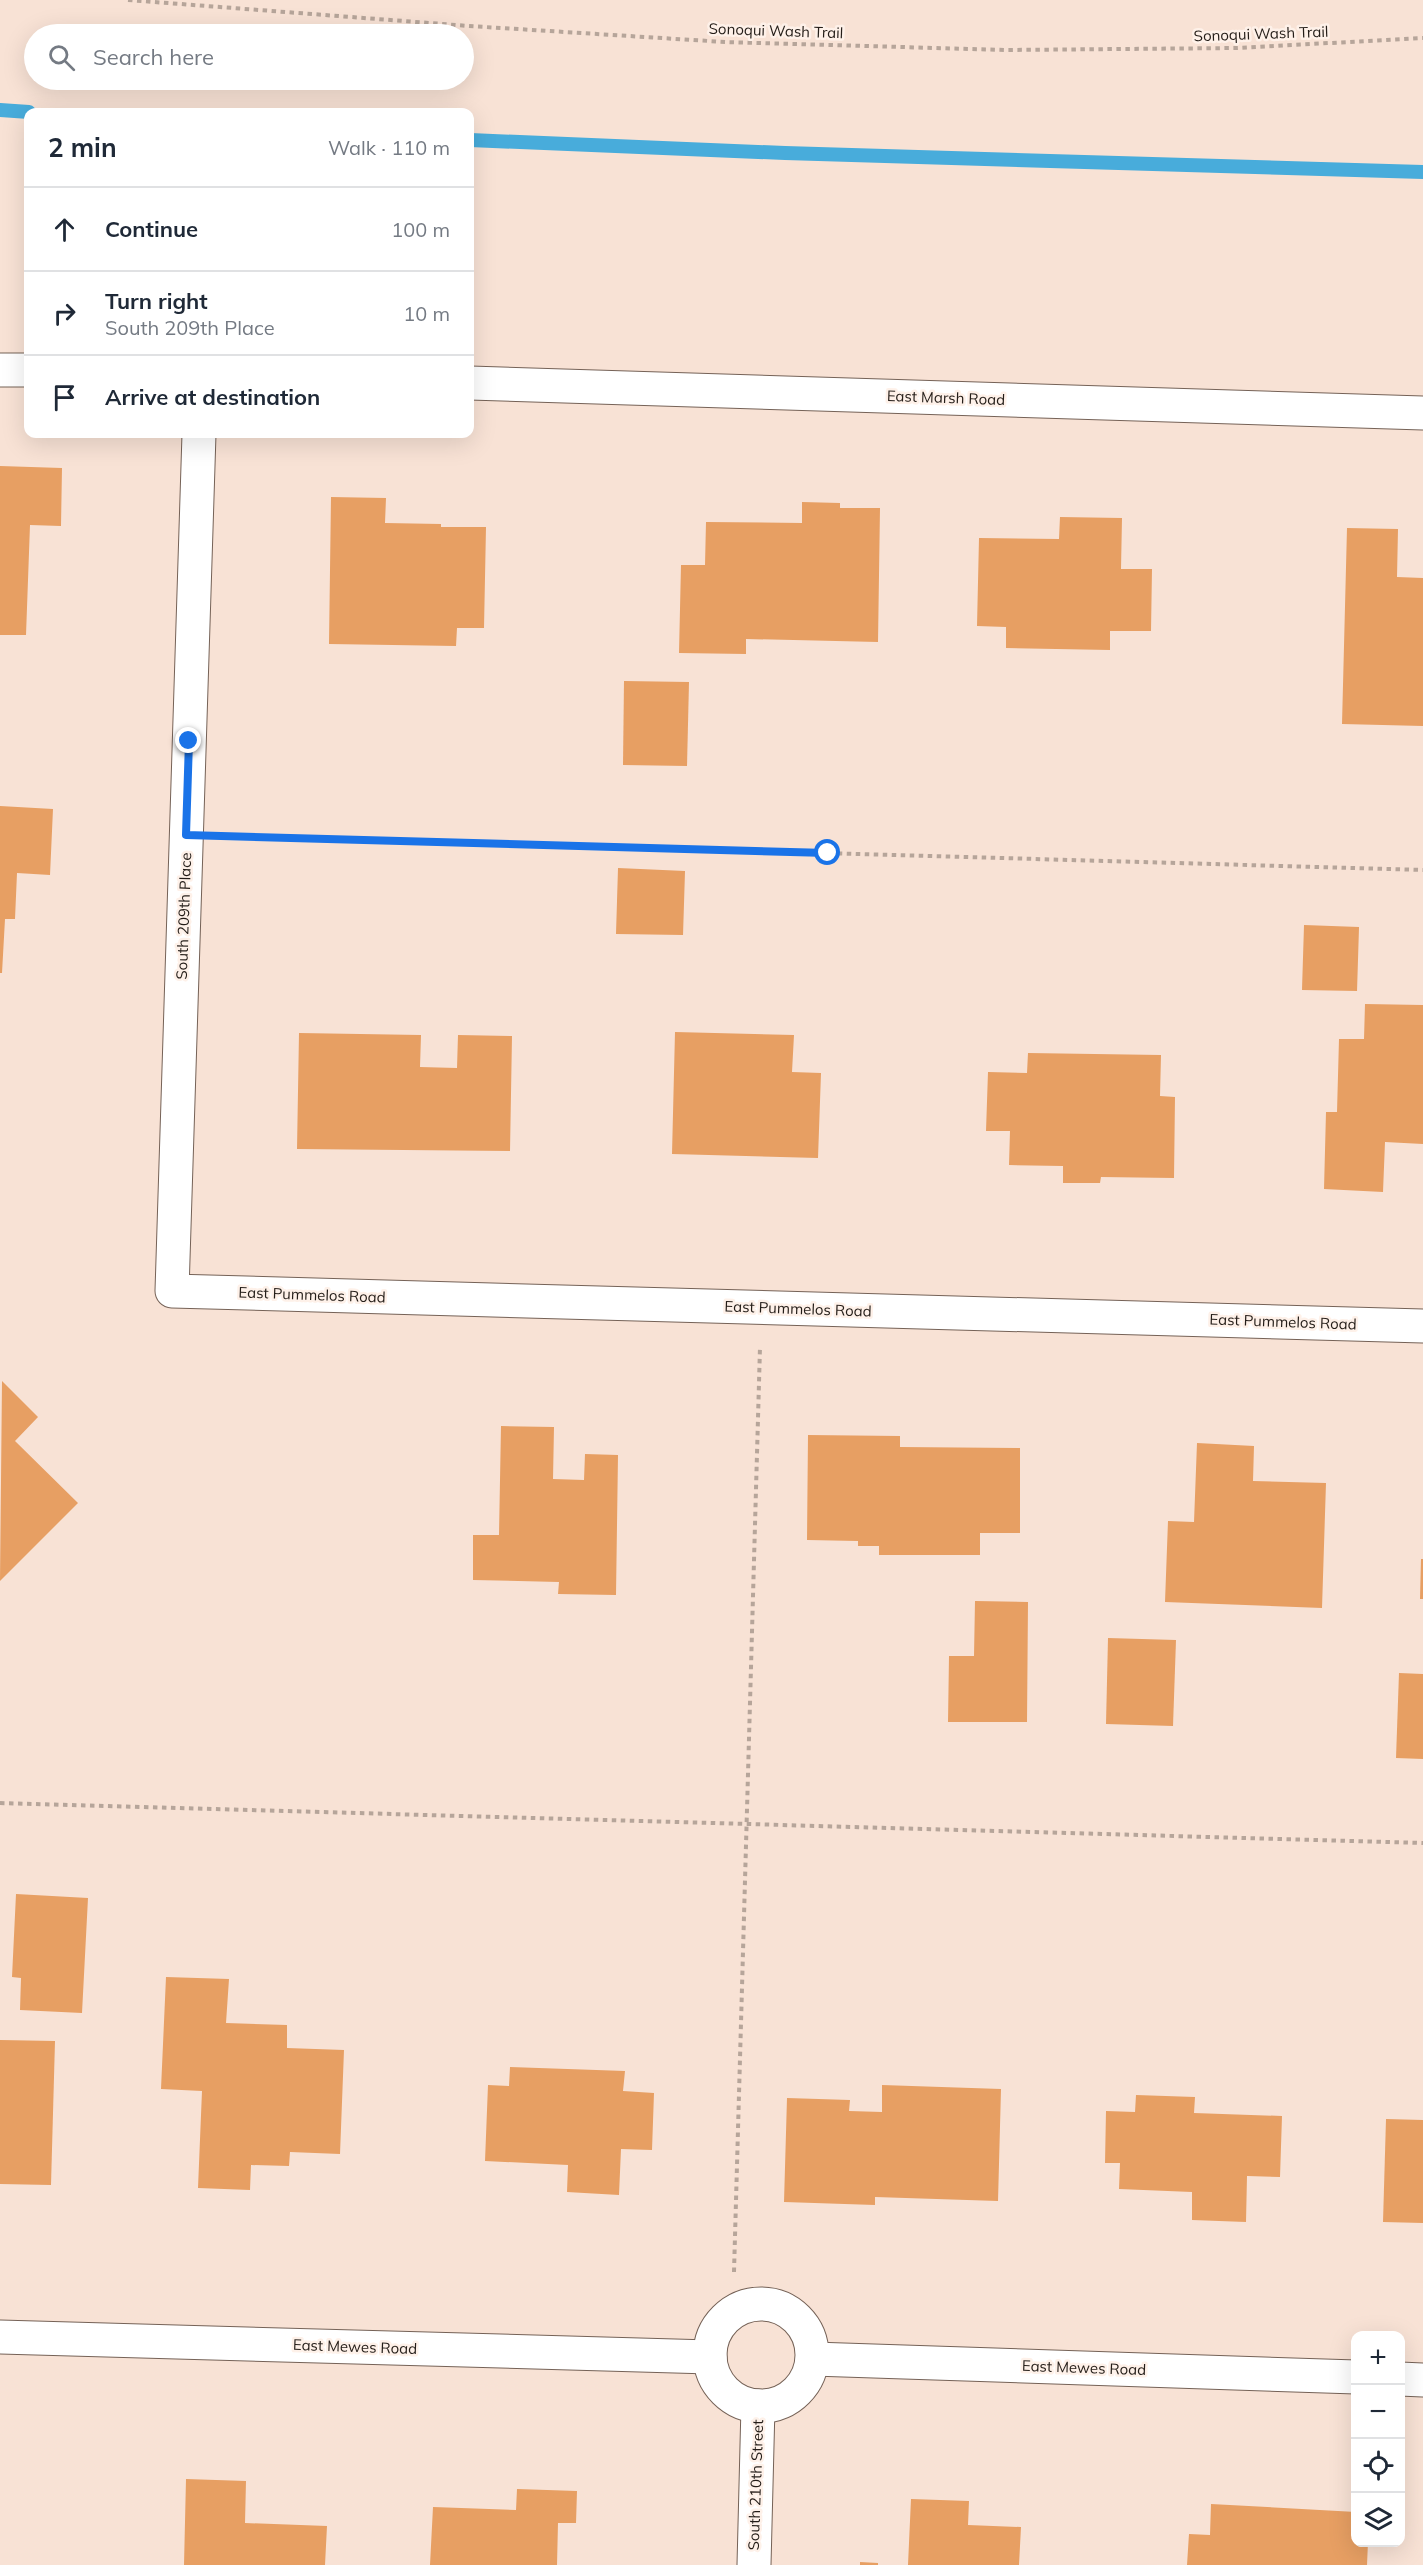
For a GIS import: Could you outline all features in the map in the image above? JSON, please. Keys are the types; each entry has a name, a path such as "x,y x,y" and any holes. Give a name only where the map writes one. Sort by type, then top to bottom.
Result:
{"street":[{"path":"0,370 24,370"},
{"name":"East Marsh Road","path":"474,383 1423,413"},
{"name":"South 209th Place","path":"172,1291 199,438"},
{"name":"East Pummelos Road","path":"172,1291 1423,1326"},
{"path":"762,2304 778,2306 793,2315 804,2327 811,2342 813,2359 807,2378 795,2393 784,2401 758,2406 743,2403 730,2396 720,2385 712,2372 711,2340 719,2325 731,2313 746,2306 762,2304"},
{"name":"East Mewes Road","path":"0,2337 710,2357"},
{"name":"East Mewes Road","path":"813,2359 1351,2377"},
{"path":"1405,2379 1423,2380"},
{"name":"South 210th Street","path":"754,2565 758,2406"}],"path":[{"name":"Sonoqui Wash Trail","path":"128,0 443,24"},
{"name":"Sonoqui Wash Trail","path":"474,26 760,43 1006,50 1226,48 1423,38"},
{"path":"186,835 1423,870"},
{"path":"734,2272 762,1308"},
{"path":"0,1803 1423,1843"}],"building":[{"path":"0,466 62,468 61,526 30,525 26,635 0,635"},
{"path":"331,497 386,498 385,523 486,527 484,628 457,628 456,646 329,644"},
{"path":"802,502 840,503 840,508 880,508 878,642 746,639 746,654 679,653 681,565 705,565 706,522 802,523"},
{"path":"1060,517 1122,518 1121,569 1152,569 1151,631 1110,631 1110,650 1006,648 1006,627 977,626 979,538 1059,539"},
{"path":"1347,528 1398,529 1397,577 1423,578 1423,726 1342,724"},
{"path":"624,681 689,682 687,766 623,765"},
{"path":"0,806 53,809 50,875 17,873 15,919 5,919 2,973 0,973"},
{"path":"618,868 685,871 683,935 616,934"},
{"path":"1304,925 1359,927 1357,991 1302,990"},
{"path":"1365,1004 1423,1005 1423,1144 1385,1142 1383,1192 1324,1189 1326,1112 1337,1112 1339,1039 1364,1039"},
{"path":"675,1032 794,1035 792,1072 821,1073 818,1158 672,1154"},
{"path":"299,1033 421,1035 420,1067 457,1068 458,1035 512,1036 510,1151 297,1149"},
{"path":"1028,1053 1161,1055 1160,1096 1175,1097 1174,1178 1101,1177 1100,1183 1063,1183 1063,1166 1009,1165 1010,1131 986,1131 988,1072 1027,1073"},
{"path":"2,1381 38,1417 15,1441 78,1503 0,1581"},
{"path":"501,1426 554,1427 553,1479 584,1480 585,1454 618,1455 616,1595 558,1594 559,1582 473,1580 473,1535 499,1535"},
{"path":"808,1435 900,1436 900,1447 1020,1448 1020,1533 980,1533 980,1555 879,1555 879,1546 858,1546 858,1541 807,1540"},
{"path":"1197,1443 1254,1446 1253,1481 1326,1483 1322,1608 1165,1602 1168,1521 1194,1522"},
{"path":"1421,1559 1423,1559 1423,1599 1420,1599"},
{"path":"975,1601 1028,1602 1027,1722 948,1722 949,1656 974,1656"},
{"path":"1108,1638 1176,1640 1173,1726 1106,1724"},
{"path":"1399,1673 1423,1674 1423,1759 1396,1758"},
{"path":"16,1894 88,1898 82,2013 20,2010 21,1978 12,1977"},
{"path":"166,1977 229,1979 226,2023 287,2025 287,2048 344,2050 340,2154 290,2152 289,2166 251,2165 250,2190 198,2188 202,2091 161,2089"},
{"path":"0,2040 55,2041 51,2185 0,2184"},
{"path":"510,2067 625,2071 623,2091 654,2093 652,2150 621,2149 619,2195 567,2192 568,2165 485,2161 488,2085 509,2086"},
{"path":"882,2085 1001,2089 998,2201 875,2197 875,2205 784,2202 787,2098 850,2100 849,2111 882,2112"},
{"path":"1136,2095 1195,2097 1194,2113 1282,2116 1280,2177 1247,2176 1246,2222 1192,2220 1192,2192 1119,2189 1120,2163 1105,2163 1106,2111 1135,2112"},
{"path":"1386,2119 1423,2120 1423,2223 1383,2222"},
{"path":"186,2479 246,2481 245,2523 327,2526 325,2565 184,2565"},
{"path":"517,2489 577,2491 576,2523 558,2523 557,2565 430,2565 433,2507 516,2510"},
{"path":"911,2499 969,2501 968,2525 1021,2527 1019,2565 908,2565"},
{"path":"1211,2504 1351,2512 1351,2547 1368,2547 1367,2565 1187,2565 1189,2534 1210,2535"},
{"path":"860,2562 878,2563 878,2565 860,2565"}],"waterway":[{"path":"0,110 24,112"},
{"path":"474,140 785,153 1423,172"}],"route":[{"path":"189,741 186,835 828,853"}]}
